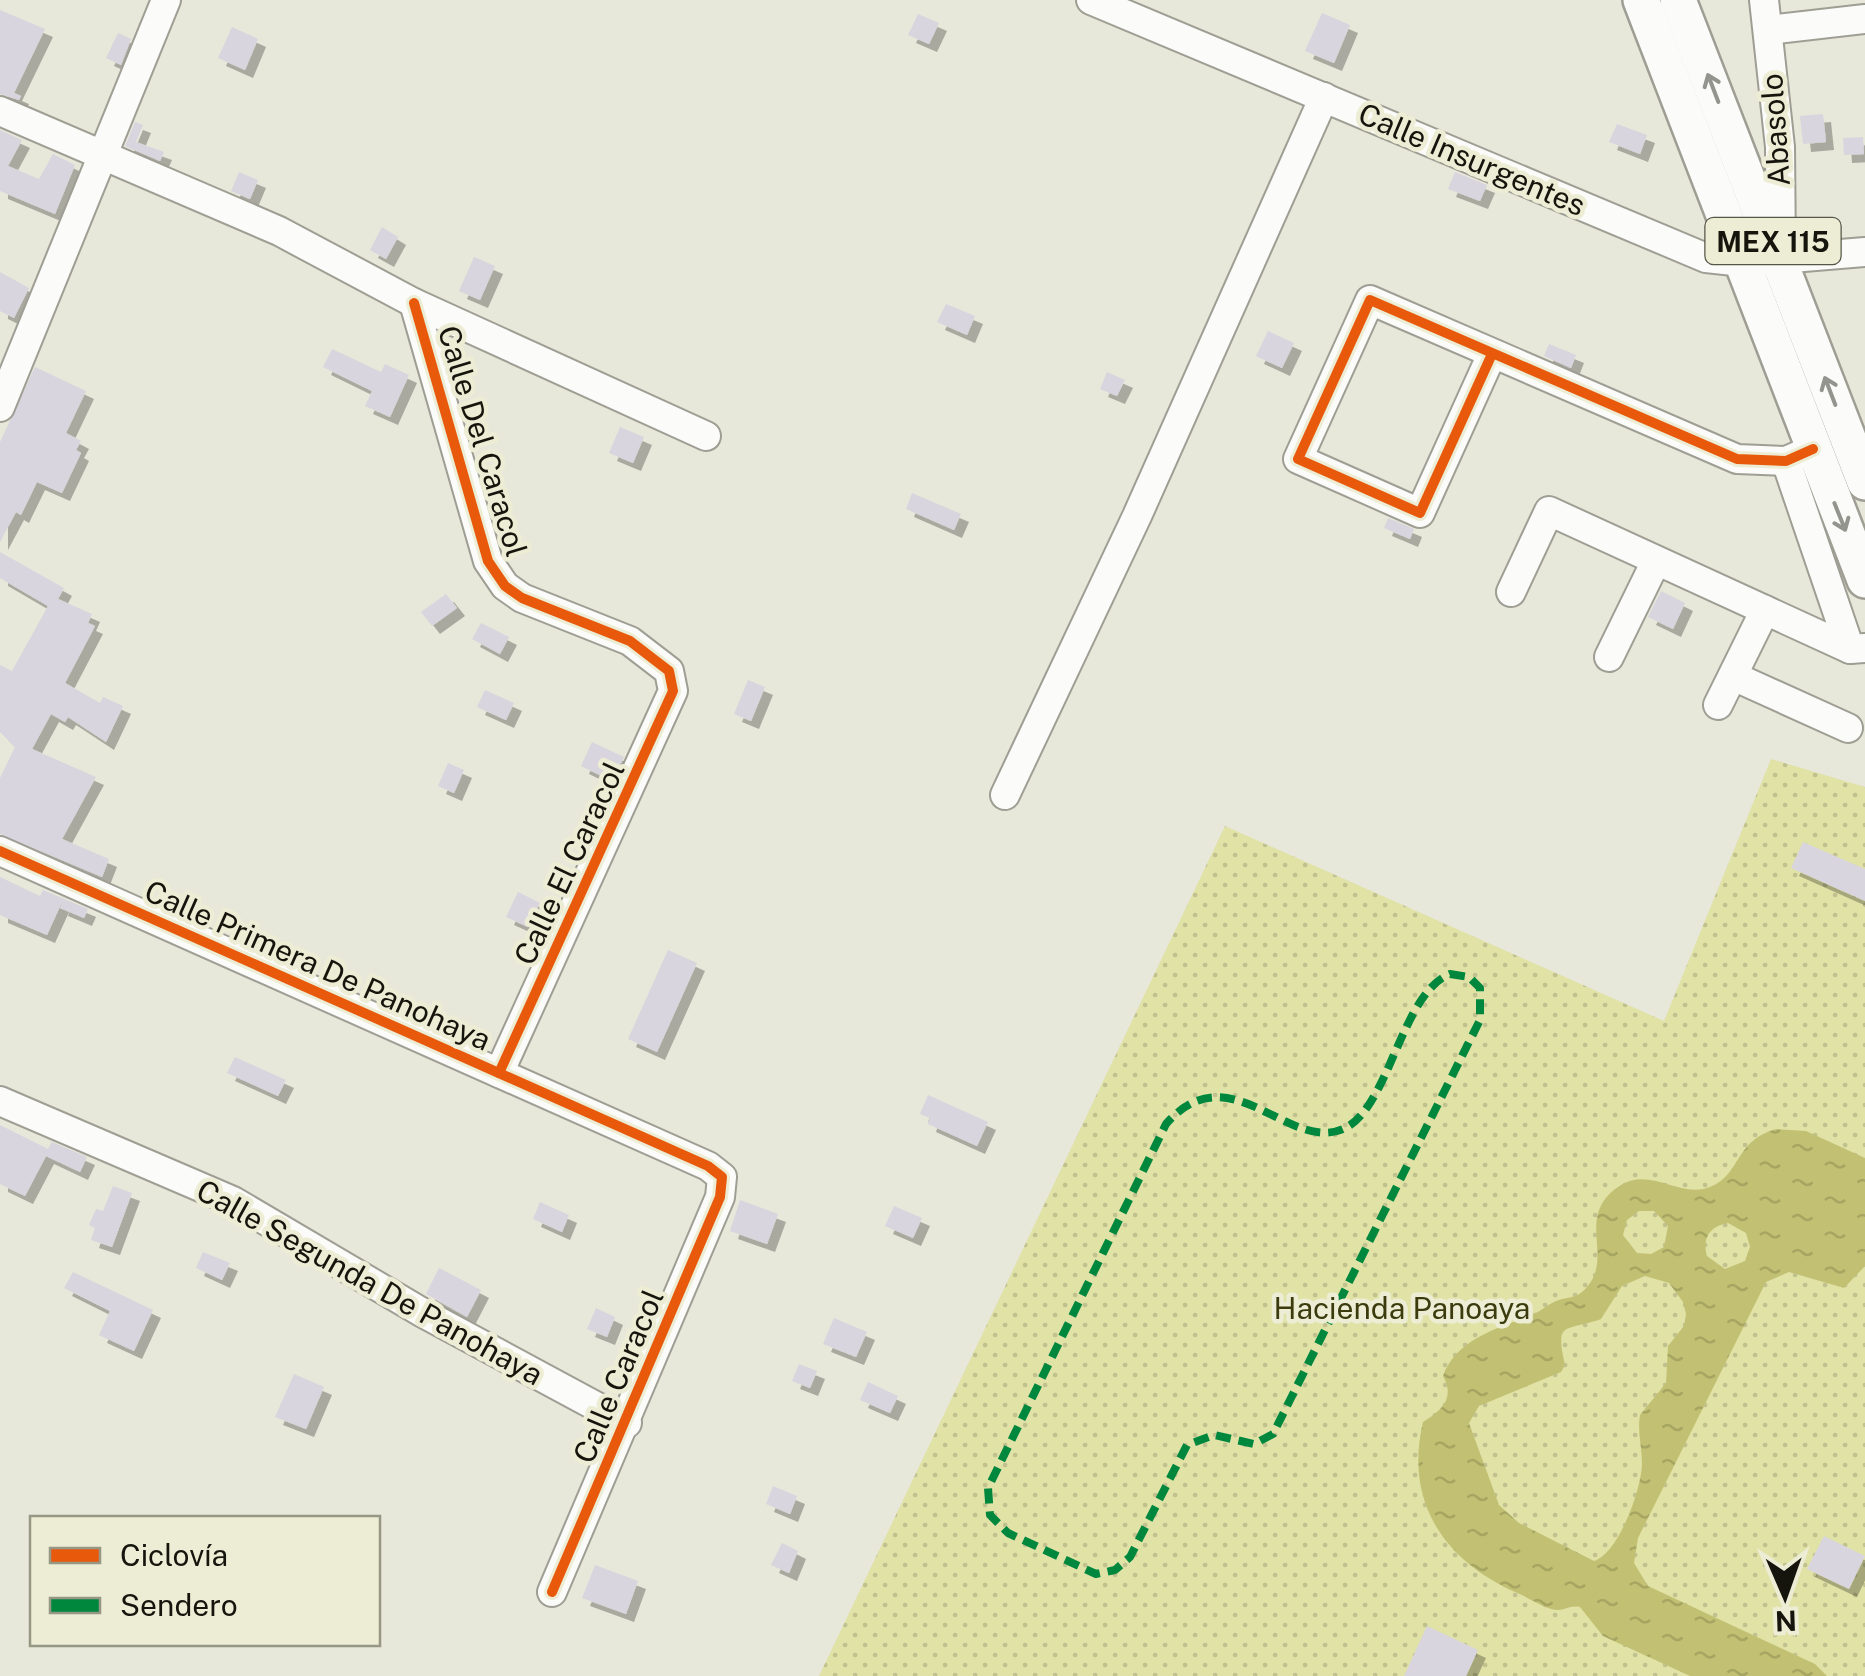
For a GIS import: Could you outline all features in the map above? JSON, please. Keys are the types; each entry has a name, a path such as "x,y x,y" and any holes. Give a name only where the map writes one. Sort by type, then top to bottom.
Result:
{"main road":[{"name":"MEX 115","path":"1641,0 1743,262 1799,455 1865,580"},
{"name":"MEX 115","path":"1678,0 1865,482"}],"street":[{"path":"0,407 166,0"},
{"name":"Calle Insurgentes","path":"1090,0 1706,258 1743,262 1865,252"},
{"name":"Abasolo","path":"1764,0 1780,147 1781,260"},
{"path":"1768,30 1865,19"},
{"path":"1005,794 1137,516 1324,97"},
{"name":"Calle Del Caracol","path":"0,110 330,254 414,303 488,561 505,586 522,598 630,641 669,671"},
{"path":"1492,354 1420,513 1298,459 1370,300 1737,460 1799,455 1858,648"},
{"path":"414,303 706,436"},
{"path":"1512,592 1549,511 1858,648"},
{"path":"1608,657 1656,561"},
{"path":"1718,705 1765,610"},
{"name":"Calle El Caracol","path":"499,1073 665,716 673,691 669,671"},
{"path":"1733,676 1848,728"},
{"name":"Calle Primera De Panohaya","path":"0,850 708,1166 722,1178"},
{"name":"Calle Segunda De Panohaya","path":"0,1101 233,1201 423,1313 627,1422"},
{"name":"Calle Caracol","path":"552,1592 720,1197 722,1178"}],"green space":[{"name":"Hacienda Panoaya","path":"1771,759 1865,787 1865,1676 819,1676 1225,826 1664,1021"}],"water":[{"path":"1776,1129 1806,1131 1865,1158 1865,1266 1844,1288 1789,1272 1766,1282 1638,1538 1634,1563 1648,1586 1815,1664 1827,1676 1690,1676 1603,1636 1580,1607 1548,1608 1490,1579 1468,1563 1435,1525 1425,1503 1419,1478 1419,1451 1423,1422 1447,1398 1443,1376 1458,1352 1481,1336 1557,1300 1579,1294 1592,1279 1597,1266 1596,1224 1606,1197 1632,1180 1687,1189 1710,1187 1727,1175 1745,1149 1762,1134","holes":["1639,1211 1654,1211 1668,1226 1664,1247 1651,1254 1637,1253 1623,1235 1627,1220","1728,1223 1746,1233 1750,1247 1745,1261 1725,1269 1707,1256 1706,1239 1716,1227","1645,1276 1669,1283 1683,1302 1686,1314 1684,1326 1668,1346 1666,1383 1640,1415 1642,1463 1633,1503 1612,1546 1594,1561 1519,1523 1499,1505 1469,1423 1479,1406 1561,1372 1565,1365 1562,1334 1571,1327 1601,1319 1622,1286"]}],"building":[{"path":"0,10 45,29 14,93 21,96 19,100 0,94"},
{"path":"1322,13 1350,25 1334,63 1305,51"},
{"path":"918,14 939,23 929,44 908,35"},
{"path":"232,27 258,39 245,70 218,58"},
{"path":"118,33 131,39 121,65 106,58"},
{"path":"1823,114 1826,142 1803,144 1800,116"},
{"path":"135,122 143,125 136,142 164,152 160,161 125,146"},
{"path":"1617,124 1647,135 1640,154 1609,142"},
{"path":"0,130 22,140 8,166 39,179 53,154 75,165 55,214 0,191"},
{"path":"1863,137 1864,154 1844,155 1843,138"},
{"path":"239,172 258,180 250,199 231,191"},
{"path":"1455,172 1487,185 1480,201 1448,189"},
{"path":"382,227 398,237 386,259 370,250"},
{"path":"474,257 495,266 480,300 459,291"},
{"path":"0,272 29,288 14,318 0,311"},
{"path":"946,304 975,316 967,335 937,322"},
{"path":"1268,331 1294,343 1282,368 1256,356"},
{"path":"1549,344 1576,355 1571,368 1544,356"},
{"path":"332,349 381,372 385,364 409,375 390,417 365,406 372,391 323,367"},
{"path":"35,367 86,391 66,433 81,441 76,450 81,453 62,493 37,482 21,515 16,512 0,542 0,442"},
{"path":"1107,372 1125,380 1117,396 1100,389"},
{"path":"620,427 644,437 633,463 609,453"},
{"path":"912,493 961,514 954,530 906,509"},
{"path":"1388,518 1414,529 1410,539 1384,528"},
{"path":"0,552 64,588 58,599 92,614 88,623 95,626 65,683 100,703 103,697 123,706 106,742 68,717 65,722 51,714 32,749 96,777 62,839 109,859 102,877 0,834 0,778 15,747 0,732 0,665 12,671 48,606 0,578"},
{"path":"1661,591 1685,603 1673,629 1648,617"},
{"path":"446,594 457,608 432,626 421,612"},
{"path":"481,623 509,637 500,654 472,639"},
{"path":"748,680 765,687 751,721 734,714"},
{"path":"485,690 514,703 506,720 477,707"},
{"path":"592,742 624,757 612,781 581,766"},
{"path":"448,763 464,770 454,793 438,786"},
{"path":"1803,842 1865,869 1865,901 1791,868"},
{"path":"0,877 40,896 43,890 88,909 84,918 60,908 62,902 47,935 0,915"},
{"path":"518,892 540,903 528,927 506,917"},
{"path":"668,950 697,963 657,1052 628,1039"},
{"path":"235,1057 286,1080 278,1096 227,1073"},
{"path":"928,1095 988,1122 977,1146 928,1124 930,1118 920,1114"},
{"path":"0,1125 48,1149 52,1142 87,1157 80,1172 46,1156 25,1196 0,1184"},
{"path":"113,1186 132,1193 112,1247 91,1240 95,1228 89,1225 96,1209 103,1211"},
{"path":"740,1200 778,1214 767,1244 730,1231"},
{"path":"540,1202 569,1215 562,1232 533,1219"},
{"path":"894,1206 922,1218 913,1238 885,1226"},
{"path":"203,1252 230,1263 222,1280 196,1268"},
{"path":"439,1268 481,1290 467,1317 426,1294"},
{"path":"73,1272 153,1310 134,1351 99,1335 110,1311 64,1288"},
{"path":"596,1308 615,1317 607,1337 587,1329"},
{"path":"834,1318 867,1332 856,1357 823,1344"},
{"path":"799,1364 817,1371 810,1388 792,1381"},
{"path":"294,1374 324,1387 306,1429 275,1417"},
{"path":"868,1382 898,1396 890,1413 860,1400"},
{"path":"773,1486 797,1496 790,1514 766,1504"},
{"path":"1824,1536 1865,1556 1849,1589 1807,1569"},
{"path":"782,1543 798,1551 789,1573 771,1565"},
{"path":"595,1565 638,1581 626,1614 582,1598"},
{"path":"1427,1626 1478,1650 1466,1676 1404,1676"}],"marked path":[{"path":"1450,974 1469,977 1480,988 1480,1020 1273,1434 1254,1444 1214,1435 1187,1445 1130,1557 1115,1570 1096,1574 1008,1533 990,1515 988,1488 1166,1124 1190,1104 1213,1097 1236,1100 1301,1128 1322,1133 1343,1129 1359,1118 1372,1099 1419,1004 1433,985 1450,974"}],"cycle path":[{"path":"1492,354 1420,513 1298,459 1370,300 1737,459 1786,461 1813,449"},
{"path":"414,303 488,561 505,586 522,598 630,641 669,671 673,691 499,1073"},
{"path":"0,851 708,1166 722,1177 720,1197 552,1592"}]}
